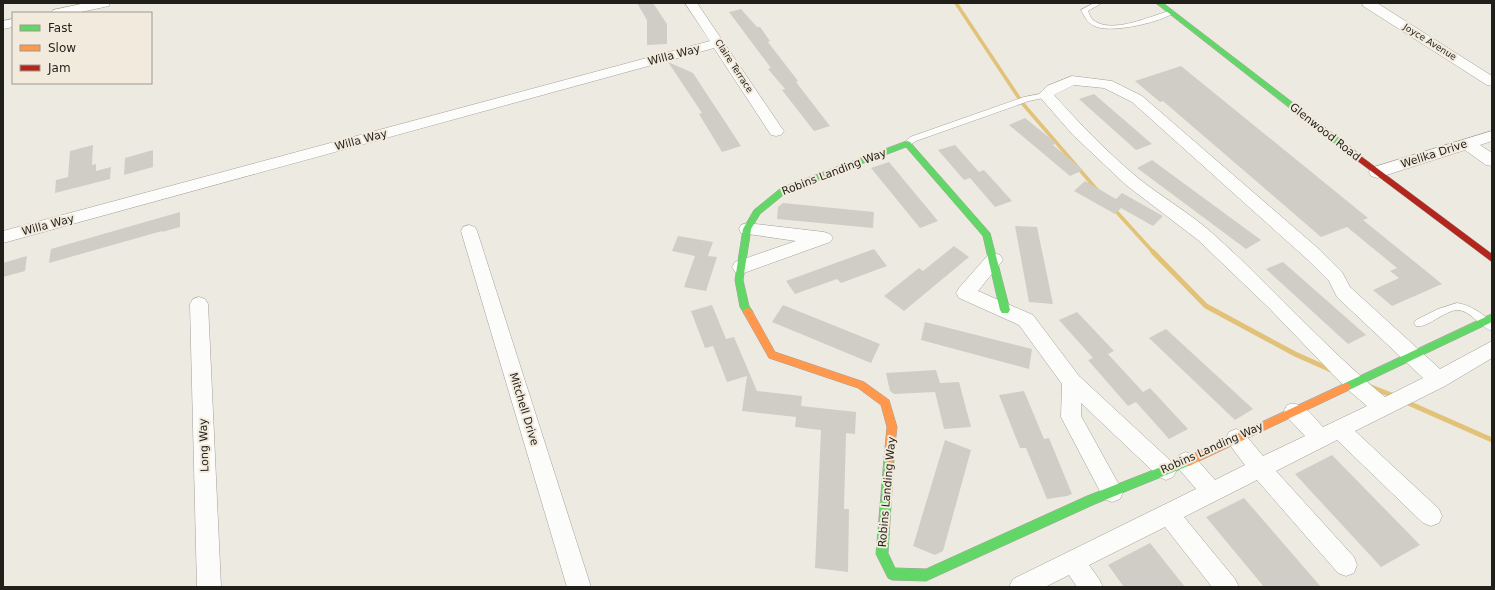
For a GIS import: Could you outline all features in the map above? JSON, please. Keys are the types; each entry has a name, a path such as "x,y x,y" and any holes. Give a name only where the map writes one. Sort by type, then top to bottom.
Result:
{"street":[{"path":"63,12 104,3"},
{"name":"Claire Terrace","path":"691,3 776,131"},
{"name":"Glenwood Road","path":"1159,3 1492,259"},
{"name":"Joyce Avenue","path":"1368,3 1492,82"},
{"name":"Willa Way","path":"3,237 719,43"},
{"path":"1383,407 1354,383 1275,302 1204,236 1132,180 1078,132 1045,96 1052,89 1072,80 1107,84 1137,99 1308,250 1336,277 1343,292 1413,355 1438,380"},
{"name":"Welika Drive","path":"1377,172 1492,136"},
{"path":"907,144 987,235 1005,310"},
{"name":"Robins Landing Way","path":"907,144 784,190 757,212 747,229 739,280 745,307 772,355 861,385 885,403 892,427 882,554 892,574 926,575 1112,492 1186,462 1413,355 1490,322"},
{"path":"1467,144 1492,161"},
{"path":"741,267 824,238 747,229"},
{"name":"Mitchell Drive","path":"469,231 579,587"},
{"path":"994,260 965,293 1026,320 1072,382 1166,470"},
{"name":"Long Way","path":"200,304 209,587"},
{"path":"1021,587 1438,380 1492,349"},
{"path":"1072,382 1070,417 1112,492"},
{"path":"1294,411 1321,438"},
{"path":"1339,429 1432,516"},
{"path":"1236,438 1260,468 1346,565"},
{"path":"1186,462 1211,492"},
{"path":"1168,514 1227,587"},
{"path":"1073,561 1091,587"}],"lane":[{"path":"1099,3 1084,10 1086,16 1092,22 1106,28 1124,28 1172,12"},
{"path":"907,144 918,137 1027,99 1045,96"},
{"path":"1419,323 1452,306 1462,305 1490,322"}],"building":[{"path":"637,3 653,3 667,24 667,44 647,45 647,20"},
{"path":"741,9 757,27 760,27 770,41 768,42 798,81 796,82 830,126 814,131 782,90 785,89 768,69 771,68 729,12"},
{"path":"668,62 693,73 741,146 722,152 699,114 702,113"},
{"path":"1181,66 1368,218 1363,220 1442,284 1392,306 1373,290 1399,278 1390,271 1397,268 1347,227 1321,237 1163,101 1160,102 1135,81"},
{"path":"1094,94 1152,144 1136,150 1079,99"},
{"path":"1025,118 1056,143 1053,145 1083,170 1070,176 1009,125"},
{"path":"93,145 92,165 96,164 96,171 111,167 110,179 55,193 56,180 68,177 70,151"},
{"path":"955,145 979,172 984,170 1012,201 995,207 970,178 964,180 938,150"},
{"path":"153,150 153,167 124,175 125,158"},
{"path":"1152,160 1261,240 1246,249 1137,168"},
{"path":"889,162 938,221 920,228 871,168"},
{"path":"1085,181 1116,199 1122,193 1163,216 1153,226 1121,208 1115,214 1074,191"},
{"path":"783,203 874,212 873,228 777,219 778,207"},
{"path":"180,212 180,227 49,263 51,249"},
{"path":"1015,226 1037,227 1053,304 1029,302"},
{"path":"678,236 713,242 708,256 717,257 706,291 684,287 695,256 672,251"},
{"path":"954,246 969,257 904,311 884,296 919,268 923,271"},
{"path":"874,249 887,266 841,283 837,279 795,294 786,281"},
{"path":"27,256 25,271 3,277 3,263"},
{"path":"1283,262 1366,335 1348,344 1266,269"},
{"path":"712,305 726,339 734,337 757,391 802,396 801,406 856,412 855,434 846,433 844,509 849,509 848,572 815,568 821,430 795,427 796,417 742,411 747,376 727,382 713,346 705,348 691,311"},
{"path":"783,305 880,344 871,363 772,322"},
{"path":"1077,312 1114,351 1108,354 1143,392 1150,388 1188,429 1169,439 1136,402 1128,406 1088,360 1093,358 1059,320"},
{"path":"925,322 1032,349 1029,369 921,340"},
{"path":"1166,329 1253,409 1235,420 1149,338"},
{"path":"936,370 940,383 959,382 971,427 944,429 935,392 894,394 890,391 886,373"},
{"path":"1024,391 1044,439 1049,438 1072,494 1047,499 1026,448 1020,448 999,395"},
{"path":"945,440 971,450 943,551 935,555 913,546"},
{"path":"1332,455 1420,545 1381,567 1295,474"},
{"path":"1244,498 1321,587 1264,587 1206,517"},
{"path":"1150,543 1185,587 1124,587 1108,565"}],"waterway":[{"path":"956,3 1023,104 1098,191"},
{"path":"1114,209 1154,253"},
{"path":"1153,252 1206,306 1295,354 1331,370"},
{"path":"1371,387 1394,396"},
{"path":"1406,402 1492,440"}],"traffic: fast":[{"path":"1159,3 1358,157"},
{"path":"748,312 745,307 739,280 747,229 757,212 784,190 907,144 987,235 1005,310"},
{"path":"1346,387 1492,318"},
{"path":"889,459 882,554 892,574 926,575 1091,500 1189,461"}],"traffic: slow":[{"path":"748,312 772,355 861,385 885,403 892,427 889,459"},
{"path":"1189,461 1346,387"}],"traffic: jam":[{"path":"1358,157 1492,259"}]}
